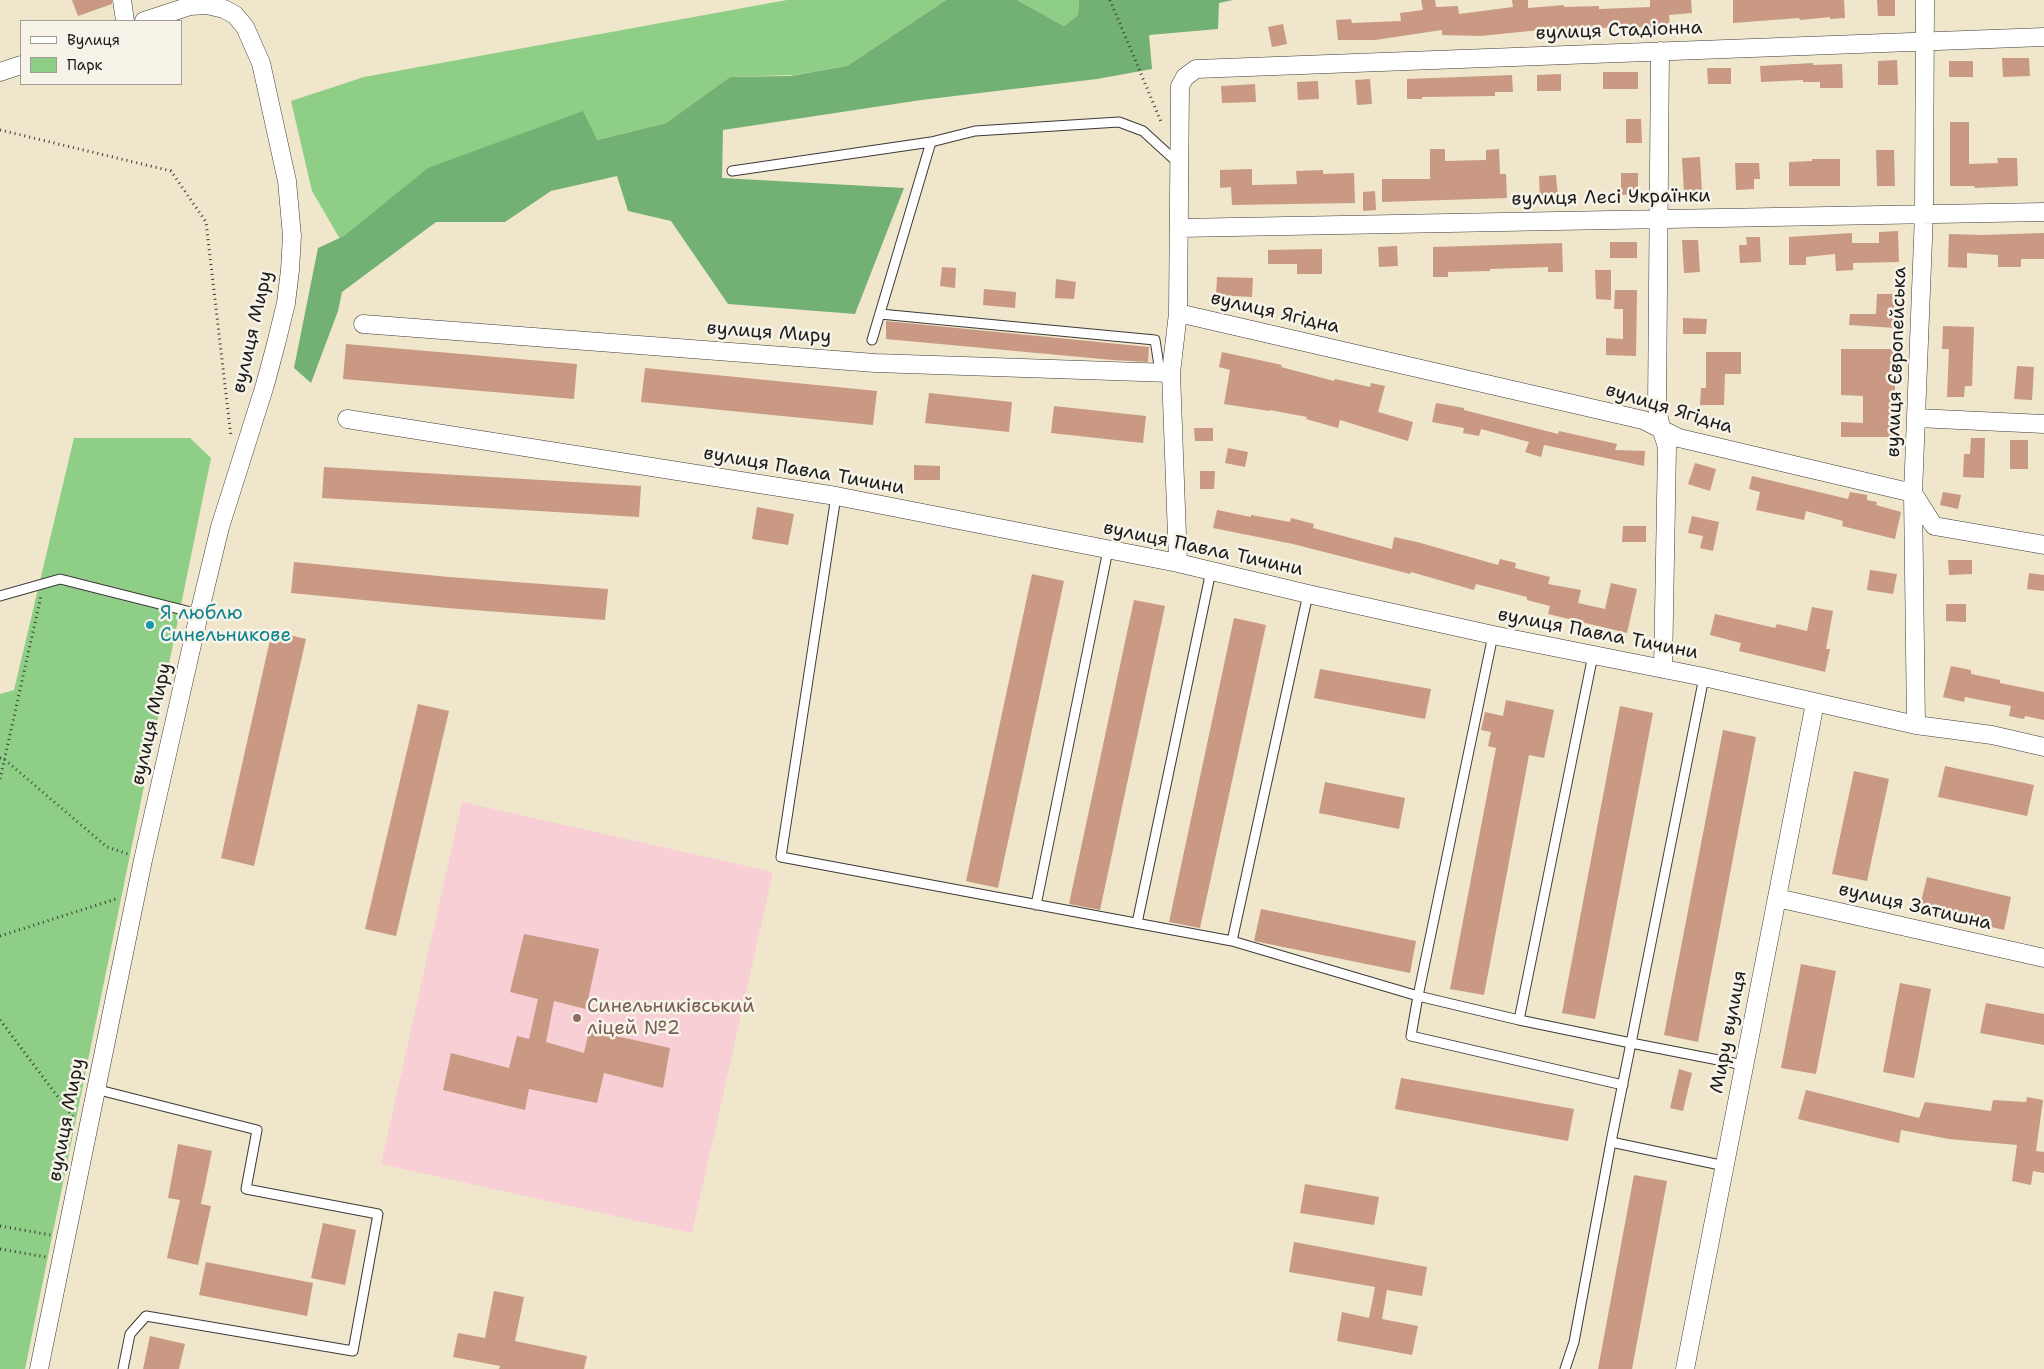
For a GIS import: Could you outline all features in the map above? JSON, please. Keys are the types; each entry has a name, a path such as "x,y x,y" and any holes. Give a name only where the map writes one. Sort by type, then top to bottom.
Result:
{"street":[{"path":"122,0 125,20"},
{"name":"вулиця Європейська","path":"1916,725 1913,493 1924,214 1925,0"},
{"name":"вулиця Миру","path":"39,1369 143,860 220,527 276,344 286,303 292,236 287,180 261,62 231,5 190,6 147,20"},
{"name":"вулиця Стадіонна","path":"1180,165 1180,86 1185,77 1196,69 2044,37"},
{"path":"1660,51 1657,218 1657,408 1660,428 1667,448 1663,669"},
{"path":"0,72 20,65"},
{"path":"1178,563 1165,373 1178,313 1180,165"},
{"name":"вулиця Лесі Українки","path":"1179,228 2044,212"},
{"name":"вулиця Ягідна","path":"1178,313 1643,420 1679,438 1913,493"},
{"name":"вулиця Миру","path":"364,324 875,363 1165,373"},
{"name":"вулиця Павла Тичини","path":"347,418 836,496 1178,563 1493,635 1704,677 1916,725 1992,734 2044,747"},
{"path":"1917,418 2044,424"},
{"path":"1913,493 1934,526 2044,545"},
{"name":"Миру вулиця","path":"1685,1369 1815,703"},
{"name":"вулиця Затишна","path":"1777,898 2044,958"}],"lane":[{"path":"732,171 931,142 975,131 1119,122 1143,131 1180,165"},
{"path":"872,340 931,142"},
{"path":"880,314 1155,340 1165,373"},
{"path":"836,496 781,857 1232,941 1418,996 1519,1020 1744,1065"},
{"path":"1036,904 1108,550"},
{"path":"1137,923 1210,571"},
{"path":"0,596 60,579 199,614"},
{"path":"1232,941 1308,594"},
{"path":"1493,635 1411,1036 1623,1085"},
{"path":"1519,1020 1593,655"},
{"path":"1565,1369 1574,1342 1611,1142 1704,677"},
{"path":"95,1089 257,1130 246,1189 378,1214 353,1351 146,1316 130,1334 123,1369"},
{"path":"1611,1142 1725,1166"}],"path":[{"path":"1110,0 1165,130"},
{"path":"0,130 171,171 206,222 231,440"},
{"path":"0,778 44,584"},
{"path":"0,758 4,759 107,847 143,860"},
{"path":"0,936 137,892"},
{"path":"0,1020 86,1137"},
{"path":"0,1226 66,1238"},
{"path":"0,1249 61,1259"}],"shaded area":[{"name":"Синельниківський ліцей №2","path":"462,802 773,872 692,1233 381,1164"}],"green space":[{"path":"787,0 946,0 847,66 794,75 730,77 666,123 596,140 583,112 340,239 312,191 291,101 364,77"},
{"path":"946,0 1017,0 1064,26 1078,15 1079,0 1233,0 1219,3 1218,29 1149,35 1152,69 1097,79 921,100 723,130 722,178 904,188 855,314 728,304 671,221 628,211 617,176 551,191 505,222 436,222 342,292 338,311 311,383 294,368 318,248 344,236 428,168 583,111 597,140 666,123 730,77 790,76 847,66"},
{"path":"1017,0 1079,0 1078,15 1064,26"},
{"path":"74,438 190,438 211,458 25,1369 0,1369 0,694 14,690"}],"building":[{"path":"72,0 112,0 112,4 78,16"},
{"path":"1421,0 1435,0 1436,7 1458,6 1459,14 1513,7 1512,0 1528,0 1528,8 1564,5 1564,7 1599,6 1599,9 1650,7 1650,0 1691,0 1692,13 1669,15 1670,27 1599,28 1551,32 1550,29 1480,36 1442,35 1442,30 1375,40 1338,40 1336,20 1351,19 1352,23 1401,21 1400,13 1423,10"},
{"path":"1733,0 1844,0 1845,18 1830,19 1830,17 1800,20 1799,18 1733,23"},
{"path":"1877,0 1895,0 1895,16 1878,16"},
{"path":"1283,24 1287,44 1272,47 1268,27"},
{"path":"2002,58 2029,58 2030,76 2003,77"},
{"path":"1897,60 1898,85 1878,85 1878,61"},
{"path":"1949,61 1973,61 1973,77 1949,77"},
{"path":"1813,63 1813,65 1842,64 1843,88 1820,88 1820,82 1803,82 1803,80 1761,82 1760,66"},
{"path":"1707,68 1731,68 1731,84 1708,84"},
{"path":"1603,72 1638,72 1638,89 1603,89"},
{"path":"1561,74 1561,91 1537,91 1537,75"},
{"path":"1512,75 1513,92 1495,92 1495,96 1407,99 1407,79"},
{"path":"1370,79 1372,104 1357,105 1355,80"},
{"path":"1318,81 1319,99 1298,100 1297,82"},
{"path":"1255,84 1256,102 1222,103 1221,86"},
{"path":"1626,119 1641,119 1642,143 1626,143"},
{"path":"1950,122 1969,122 1969,164 1998,163 1997,158 2017,158 2018,186 1975,188 1974,186 1950,186"},
{"path":"1430,149 1445,149 1445,161 1486,160 1486,150 1499,149 1500,174 1506,174 1507,198 1382,202 1382,179 1430,179"},
{"path":"1876,150 1894,150 1895,186 1877,186"},
{"path":"1700,157 1702,192 1684,192 1682,158"},
{"path":"1812,159 1840,159 1840,186 1789,186 1789,162 1812,161"},
{"path":"1735,163 1759,163 1760,179 1754,179 1754,189 1736,190"},
{"path":"1252,169 1252,185 1297,184 1296,171 1323,170 1323,174 1354,173 1355,203 1232,205 1231,187 1220,188 1220,170"},
{"path":"1621,173 1638,173 1638,194 1621,195"},
{"path":"1556,175 1558,198 1540,199 1539,176"},
{"path":"1375,191 1376,210 1363,211 1363,192"},
{"path":"1898,231 1899,262 1853,263 1853,270 1836,271 1835,254 1806,257 1806,265 1789,265 1789,237 1852,233 1852,243 1879,243 1879,232"},
{"path":"2044,233 2044,259 2021,259 2021,267 1998,267 1998,255 1967,253 1967,268 1948,267 1949,234"},
{"path":"1746,237 1760,237 1761,262 1740,263 1739,245 1747,245"},
{"path":"1682,240 1698,240 1700,272 1684,273"},
{"path":"1610,242 1637,242 1637,258 1610,258"},
{"path":"1562,243 1563,272 1548,272 1548,267 1490,269 1490,271 1448,272 1448,277 1433,277 1433,247"},
{"path":"1397,246 1398,266 1379,267 1378,247"},
{"path":"1322,249 1322,274 1297,274 1297,264 1268,264 1268,250"},
{"path":"942,267 956,268 955,288 940,286"},
{"path":"1595,270 1611,270 1611,300 1596,299"},
{"path":"1217,277 1253,278 1252,297 1216,295"},
{"path":"1056,279 1076,282 1074,299 1055,298"},
{"path":"984,289 1016,292 1015,308 983,305"},
{"path":"1615,290 1637,290 1636,356 1606,355 1606,338 1623,339 1623,309 1614,309"},
{"path":"1877,294 1897,294 1896,328 1849,325 1850,314 1876,314"},
{"path":"1683,318 1707,319 1706,334 1683,334"},
{"path":"886,321 1149,347 1148,362 886,339"},
{"path":"1943,326 1974,327 1972,386 1965,386 1964,397 1947,397 1949,349 1942,349"},
{"path":"346,344 577,364 574,399 343,379"},
{"path":"1841,349 1895,349 1894,437 1841,437 1841,422 1863,423 1863,396 1841,395"},
{"path":"1222,352 1282,365 1281,367 1334,381 1335,379 1370,387 1371,383 1385,386 1378,412 1413,422 1408,441 1340,420 1338,428 1306,419 1307,417 1224,404 1230,370 1219,367"},
{"path":"1706,352 1741,352 1741,374 1725,374 1724,405 1700,405 1701,388 1706,388"},
{"path":"2017,366 2034,367 2032,400 2014,399"},
{"path":"645,368 877,391 873,425 641,402"},
{"path":"929,393 1012,402 1009,432 925,423"},
{"path":"1436,403 1464,408 1464,410 1558,434 1559,431 1617,444 1615,450 1645,451 1644,466 1544,445 1541,457 1525,452 1529,442 1481,429 1479,436 1463,433 1464,428 1432,422"},
{"path":"1054,406 1146,416 1143,443 1051,433"},
{"path":"1194,428 1213,428 1213,441 1195,441"},
{"path":"1971,438 1985,438 1984,478 1963,477 1964,454 1970,454"},
{"path":"2010,440 2028,440 2028,469 2010,469"},
{"path":"1228,448 1248,452 1245,467 1225,463"},
{"path":"1695,463 1716,469 1710,491 1688,484"},
{"path":"914,465 940,466 940,480 914,480"},
{"path":"324,467 641,486 639,517 322,498"},
{"path":"1200,471 1215,471 1214,489 1200,489"},
{"path":"1752,476 1848,499 1850,492 1867,495 1867,500 1877,502 1876,505 1901,512 1895,539 1842,526 1843,521 1806,511 1804,520 1756,510 1760,492 1749,489"},
{"path":"1943,492 1961,495 1958,509 1940,505"},
{"path":"757,507 794,514 788,545 752,539"},
{"path":"1217,510 1290,522 1291,518 1314,524 1313,528 1392,549 1394,537 1498,565 1500,559 1516,563 1515,568 1550,577 1548,584 1581,590 1578,603 1605,609 1611,583 1637,589 1627,633 1548,614 1550,606 1527,600 1527,597 1476,584 1474,590 1411,572 1410,574 1293,544 1213,528"},
{"path":"1692,516 1719,522 1713,551 1700,548 1703,536 1688,533"},
{"path":"1623,526 1646,526 1646,542 1622,542"},
{"path":"1948,560 1972,560 1972,574 1949,575"},
{"path":"294,562 449,577 608,589 605,620 447,608 291,593"},
{"path":"1870,570 1897,574 1893,594 1867,590"},
{"path":"2029,573 2044,575 2044,591 2027,589"},
{"path":"1032,574 1064,581 998,888 966,881"},
{"path":"1134,600 1165,606 1100,910 1069,904"},
{"path":"1946,604 1966,604 1966,622 1946,621"},
{"path":"1812,607 1833,611 1826,649 1830,649 1825,672 1739,651 1741,643 1710,635 1715,614 1775,628 1777,624 1807,631"},
{"path":"1234,618 1266,625 1200,928 1169,922"},
{"path":"272,631 306,639 254,866 221,858"},
{"path":"1951,666 1971,670 1971,674 2000,680 2000,683 2044,692 2044,720 2025,716 2024,719 2009,716 2011,706 1965,697 1964,702 1943,697"},
{"path":"1320,669 1431,689 1425,719 1314,698"},
{"path":"1506,700 1554,710 1544,758 1529,755 1484,995 1450,989 1496,748 1488,746 1491,732 1481,730 1485,712 1503,716"},
{"path":"418,704 449,711 396,936 365,929"},
{"path":"1620,706 1653,713 1595,1019 1562,1013"},
{"path":"1723,730 1756,737 1698,1042 1664,1035"},
{"path":"1945,766 2034,785 2027,816 1938,797"},
{"path":"1854,771 1889,779 1867,881 1832,874"},
{"path":"1325,782 1405,798 1399,829 1319,813"},
{"path":"1927,877 2011,897 2004,930 1919,910"},
{"path":"1261,909 1416,941 1410,973 1254,941"},
{"path":"524,934 599,949 586,1009 554,1001 546,1042 584,1053 589,1030 670,1048 663,1088 604,1073 597,1103 529,1089 525,1110 443,1090 451,1053 509,1068 517,1036 529,1039 538,999 510,992"},
{"path":"1801,964 1836,971 1816,1074 1781,1068"},
{"path":"1900,983 1931,989 1914,1078 1883,1072"},
{"path":"1986,1003 2044,1014 2044,1045 1980,1033"},
{"path":"1679,1069 1692,1073 1683,1111 1670,1108"},
{"path":"1401,1078 1574,1109 1568,1141 1395,1109"},
{"path":"1806,1090 1919,1118 1925,1102 1991,1111 1993,1100 2026,1102 2027,1097 2043,1100 2036,1151 2044,1152 2044,1173 2033,1171 2031,1185 2012,1181 2017,1145 1949,1139 1901,1130 1899,1143 1798,1119"},
{"path":"178,1144 212,1151 201,1204 211,1206 198,1265 167,1258 180,1200 168,1198"},
{"path":"1634,1175 1667,1181 1632,1369 1598,1369"},
{"path":"1305,1184 1379,1197 1374,1225 1300,1213"},
{"path":"323,1223 356,1230 345,1285 311,1278"},
{"path":"1294,1242 1427,1267 1422,1296 1387,1290 1382,1319 1418,1326 1412,1355 1337,1341 1342,1312 1369,1318 1375,1287 1289,1272"},
{"path":"206,1262 313,1283 307,1316 199,1295"},
{"path":"494,1291 524,1297 515,1341 587,1356 584,1369 499,1369 500,1366 453,1357 458,1333 485,1338"},
{"path":"150,1336 185,1344 179,1369 143,1369"}],"place":[{"name":"Я люблю Синельникове","path":"150,625"},
{"name":"Синельниківський ліцей №2","path":"577,1018"}]}
